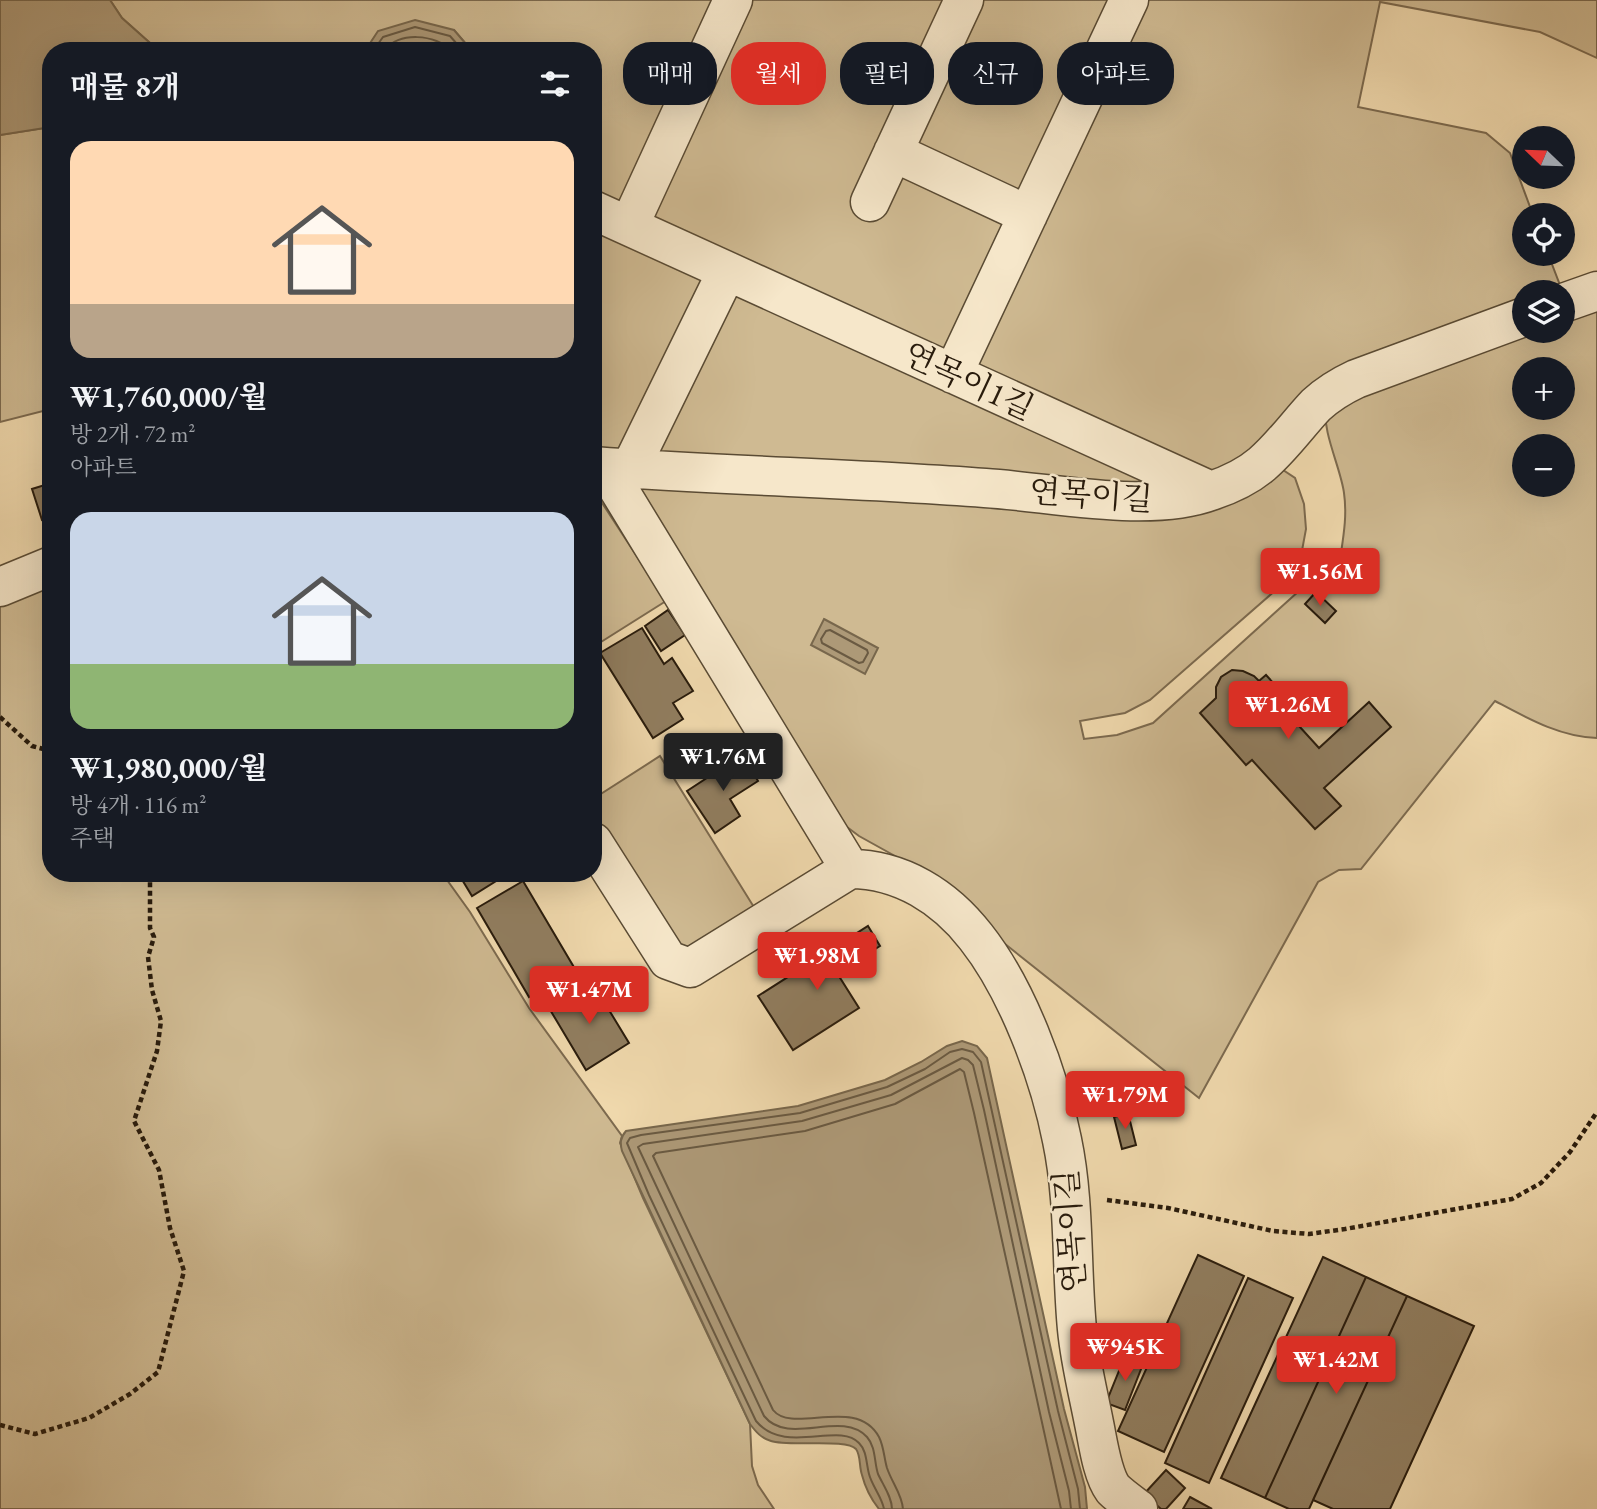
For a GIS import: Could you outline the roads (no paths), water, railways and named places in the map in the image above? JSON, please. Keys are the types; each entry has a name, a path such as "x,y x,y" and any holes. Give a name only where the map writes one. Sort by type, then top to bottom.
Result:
{"street":[{"path":"629,226 733,0"},
{"path":"870,202 964,0"},
{"path":"953,374 1129,0"},
{"path":"893,152 1028,215"},
{"name":"연목이1길","path":"602,214 1211,491"},
{"path":"602,856 668,960 690,968 850,869 609,467 727,271"},
{"path":"1575,299 1597,291"},
{"name":"연목이길","path":"609,467 985,488 1157,502 1186,499 1238,480 1262,463 1317,405 1335,390 1356,379 1512,321"},
{"path":"0,587 42,570"},
{"name":"연목이길","path":"850,869 872,869 897,876 923,889 954,913 988,952 1006,981 1020,1012 1051,1093 1062,1141 1070,1195 1077,1332 1102,1462 1113,1488 1138,1509"}],"water":[{"path":"0,0 110,0 122,18 149,42 42,42 42,128 0,135"},
{"path":"415,20 454,30 464,42 371,42 378,31"},
{"path":"824,619 878,648 865,674 811,645"},
{"path":"962,1041 977,1046 987,1058 1064,1409 1085,1487 1087,1509 879,1509 865,1484 856,1449 841,1444 779,1443 762,1436 750,1424 622,1151 621,1141 626,1131 798,1106 885,1080 947,1046"}]}
